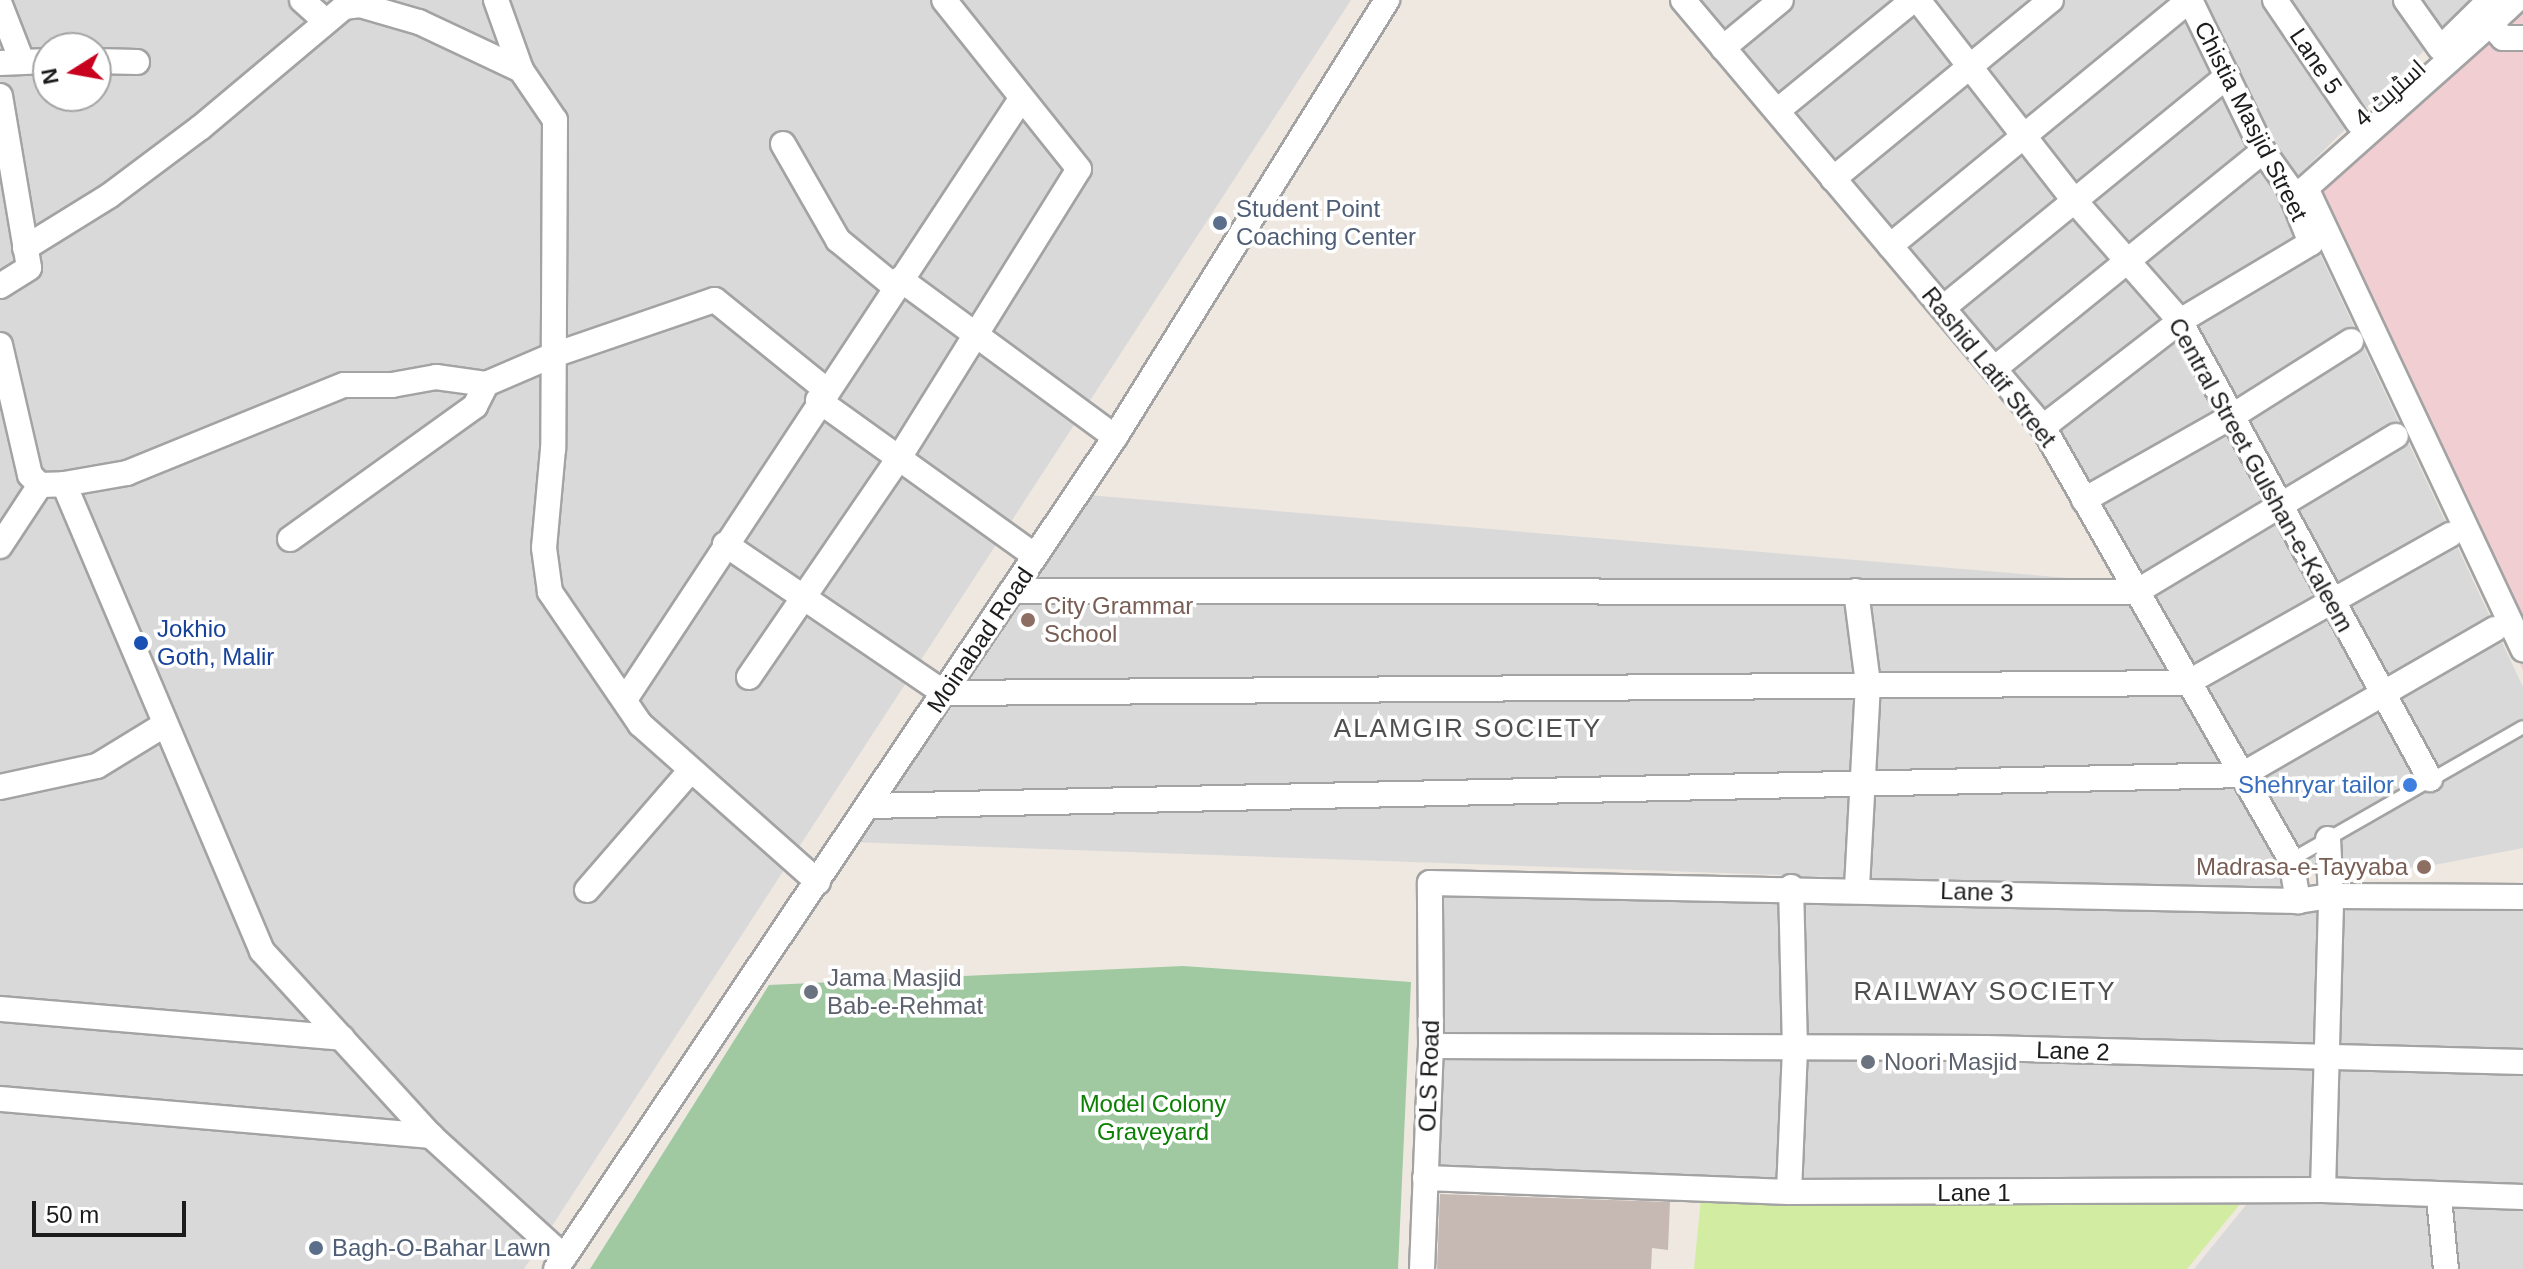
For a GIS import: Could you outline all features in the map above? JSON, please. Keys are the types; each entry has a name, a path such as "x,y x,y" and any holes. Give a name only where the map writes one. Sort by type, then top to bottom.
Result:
{"street":[{"path":"496,0 521,70 555,120 551,356 553,449 544,548 550,592 626,698 640,724 818,882"},
{"path":"749,677 899,458 1079,169 944,0"},
{"name":"Moinabad Road","path":"560,1263 1115,437 1387,0"},
{"name":"Rashid Latif Street","path":"1683,0 2043,427 2291,860 2298,901"},
{"path":"1723,48 1781,0"},
{"path":"1777,111 1915,0"},
{"name":"Central Street Gulshan-e-Kaleem","path":"1915,0 2073,199 2180,321 2329,599 2430,779"},
{"path":"1833,179 1968,65 2051,0"},
{"path":"1890,246 2190,0"},
{"name":"Chistia Masjid Street","path":"2180,321 2311,243 2288,186 2263,151 2190,0"},
{"name":"Lane 5","path":"2275,0 2358,122"},
{"path":"2406,0 2440,48"},
{"path":"2516,0 2490,12 2306,188 2523,649"},
{"path":"0,5 11,62 32,61"},
{"path":"25,248 109,196 200,128 313,7 360,5 419,22 521,70"},
{"path":"2490,12 2503,38 2523,38"},
{"name":"اسٹریٹ 4","path":"2288,186 2440,48 2490,12"},
{"path":"112,61 137,62"},
{"path":"1943,308 2227,76"},
{"path":"0,96 29,268 0,286"},
{"path":"626,698 822,395 1021,99"},
{"path":"783,144 838,240 897,283 976,333 1115,437"},
{"path":"1994,369 2129,264 2263,151"},
{"path":"0,345 30,475 52,484 127,473 344,385 392,385 436,377 486,384 551,356 715,300 899,458 1035,556"},
{"path":"2043,427 2180,321"},
{"path":"2084,500 2231,417 2351,341"},
{"path":"290,539 475,406 486,384"},
{"path":"1012,591 2136,592 2280,509 2396,436"},
{"path":"0,546 52,484"},
{"path":"52,484 164,725 262,951 431,1136 560,1263"},
{"path":"725,544 944,693 2187,683 2329,599 2450,535"},
{"path":"1856,591 1868,684 1857,888"},
{"path":"869,806 1862,786 2242,775 2495,629"},
{"path":"0,787 97,766 164,725"},
{"path":"587,890 691,770"},
{"path":"2323,1190 2331,896 2328,839"},
{"name":"Lane 3","path":"1430,883 1857,888 2298,901 2331,896 2523,897"},
{"name":"OLS Road","path":"1422,1269 1431,1046 1430,883"},
{"path":"1789,1192 1795,1049 1791,887"},
{"path":"0,1009 342,1038"},
{"name":"Lane 2","path":"1431,1046 1986,1048 2327,1061 2523,1062"},
{"path":"0,1099 431,1136"},
{"name":"Lane 1","path":"1425,1178 1789,1192 2323,1190 2439,1198 2523,1197"},
{"path":"2439,1198 2446,1269"}],"lane":[{"path":"2291,860 2523,727"}],"shaded area":[{"path":"0,0 1351,0 524,1269 0,1269"},
{"path":"1683,0 2475,0 2288,186 2523,687 2523,848 2424,867 2300,867 2043,427"},
{"path":"2523,0 2523,670 2294,186"},
{"path":"1064,493 2128,583 2279,849 2288,887 2523,888 2523,1269 2194,1269 2250,1200 1425,1178 1430,883 2060,885 850,842"}],"green space":[{"name":"Model Colony Graveyard","path":"1183,966 1411,982 1398,1269 590,1269 769,985"},
{"path":"1701,1198 2240,1204 2187,1269 1694,1269"}],"building":[{"path":"1440,1194 1670,1202 1668,1250 1652,1248 1651,1269 1437,1269"}],"place":[{"name":"Student Point Coaching Center","path":"1220,223"},
{"name":"City Grammar School","path":"1028,620"},
{"name":"Jokhio Goth, Malir","path":"141,643"},
{"name":"Shehryar tailor","path":"2410,785"},
{"name":"Madrasa-e-Tayyaba","path":"2424,867"},
{"name":"Jama Masjid Bab-e-Rehmat","path":"811,992"},
{"name":"Noori Masjid","path":"1868,1062"},
{"name":"Bagh-O-Bahar Lawn","path":"316,1248"}],"district":[{"name":"ALAMGIR SOCIETY","path":"1468,729"},
{"name":"RAILWAY SOCIETY","path":"1985,992"}]}
